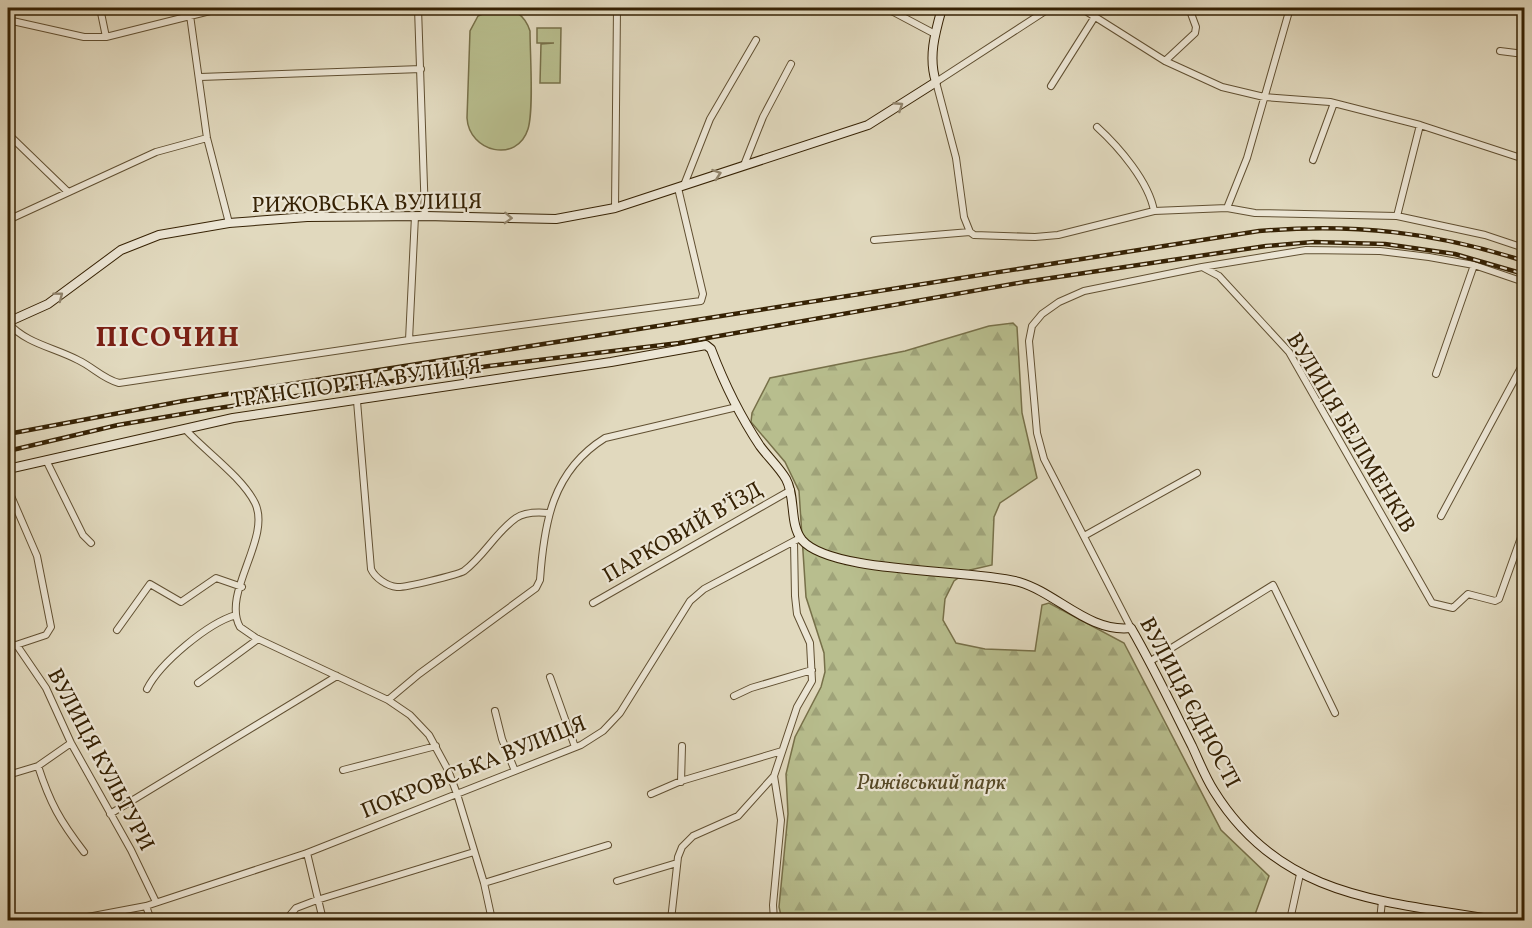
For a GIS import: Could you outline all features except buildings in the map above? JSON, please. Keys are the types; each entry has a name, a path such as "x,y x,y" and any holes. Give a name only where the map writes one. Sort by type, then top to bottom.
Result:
{"street":[{"path":"100,8 106,37"},
{"path":"8,20 84,37 106,37 190,11 222,8"},
{"path":"408,340 420,216 421,69 418,8"},
{"path":"615,208 617,8"},
{"path":"886,8 935,34"},
{"path":"942,8 935,34 932,67 956,158 964,217 974,236 1058,235 1154,211 1227,208 1255,213 1397,216 1485,235 1524,248"},
{"name":"РИЖОВСЬКА ВУЛИЦЯ","path":"8,323 48,304 120,250 159,235 229,223 308,217 420,216 556,219 615,208 868,125 1050,8"},
{"path":"1081,8 1165,61 1222,87 1264,97 1312,98 1334,103 1420,125 1524,159"},
{"path":"1165,61 1194,33 1196,27 1189,8"},
{"path":"1227,208 1247,158 1290,8"},
{"path":"190,11 207,138 229,223"},
{"path":"1051,86 1094,18"},
{"path":"681,187 710,119 756,40"},
{"path":"1500,51 1524,54"},
{"path":"744,165 763,117 791,64"},
{"path":"200,77 421,69"},
{"path":"1313,160 1334,103"},
{"path":"1397,216 1420,125"},
{"path":"1097,127 1124,154 1147,193 1154,211"},
{"path":"8,134 69,192"},
{"path":"8,220 156,152 207,138"},
{"name":"ТРАНСПОРТНА ВУЛИЦЯ","path":"8,323 18,334 31,342 80,360 109,380 119,383 408,340 504,330 701,301 703,294 681,187"},
{"path":"874,240 970,232"},
{"path":"1202,267 1306,250 1380,251 1474,265 1524,282"},
{"path":"1436,374 1474,265"},
{"name":"ВУЛИЦЯ ЄДНОСТІ","path":"1202,267 1073,295 1042,314 1031,332 1035,423 1040,447 1214,791 1254,842 1300,874 1328,887 1382,901 1497,921"},
{"name":"ВУЛИЦЯ БЕЛІМЕНКІВ","path":"1202,267 1219,276 1289,352 1432,603 1453,608 1468,594 1495,601 1499,599 1524,529"},
{"name":"ТРАНСПОРТНА ВУЛИЦЯ","path":"8,469 233,418 611,362 700,344 711,349 737,407"},
{"path":"1441,516 1524,362"},
{"path":"357,401 371,569 374,576 384,582 404,587 458,574 476,561 517,517 531,513 548,513"},
{"path":"388,700 419,674 536,588 540,580 548,513 571,470 590,449 605,438 737,407 762,448 785,478 790,490 797,540 797,614 810,643 812,681 797,707 774,776 738,816 689,839 682,847 677,863 670,921"},
{"path":"185,429 237,481 256,504 257,528 236,615 240,627 258,639 388,700 420,724 436,746 457,794 484,883 492,921"},
{"path":"46,460 83,534 91,543"},
{"path":"1084,536 1197,473"},
{"path":"8,489 37,556 51,627 46,634 16,645"},
{"name":"ПАРКОВИЙ В’ЇЗД","path":"592,603 790,490"},
{"path":"797,540 814,549 866,564 992,577 1020,583 1043,592 1092,621 1110,628 1131,628"},
{"name":"ПОКРОВСЬКА ВУЛИЦЯ","path":"72,921 146,906 307,853 575,747 603,731 620,713 690,601 704,589 797,540"},
{"path":"117,630 152,584 181,602 216,578 242,587"},
{"path":"1149,662 1272,585 1335,713"},
{"path":"147,689 155,674 177,651 236,615"},
{"path":"198,683 258,639"},
{"name":"ВУЛИЦЯ КУЛЬТУРИ","path":"8,641 16,645 46,688 71,743 156,902"},
{"path":"734,696 751,688 812,670"},
{"path":"110,814 337,676"},
{"path":"550,677 575,747"},
{"path":"495,711 502,739 515,771"},
{"path":"8,775 38,766 71,743"},
{"path":"343,770 436,746"},
{"path":"681,782 682,746"},
{"path":"651,794 681,782 782,751"},
{"path":"38,766 46,795 56,814 84,852"},
{"path":"774,776 781,820 773,905 774,921"},
{"path":"484,883 608,845"},
{"path":"286,921 296,908 317,900 474,852"},
{"path":"307,853 323,921"},
{"path":"617,881 677,863"},
{"path":"1290,921 1300,874"},
{"path":"1380,921 1382,901"},
{"path":"146,906 151,921"},
{"path":"8,920 15,921"}],"green space":[{"path":"497,8 518,13 530,31 530,120 522,140 514,147 504,150 484,146 470,130 467,118 470,31 478,16"},
{"path":"537,28 561,28 560,83 540,83 541,44 554,43 537,43"},
{"name":"Рижівський парк","path":"1013,323 1017,327 1022,413 1037,478 1000,503 994,517 992,565 970,570 954,581 945,599 943,620 956,643 985,649 1035,651 1042,605 1049,603 1124,643 1221,830 1269,876 1253,920 782,920 779,907 788,814 786,774 795,737 821,687 825,672 824,653 806,597 799,491 785,462 751,422 752,413 770,378 905,351 989,326"}],"railway":[{"path":"8,434 183,401 1259,231 1328,228 1393,232 1458,243 1524,261"},
{"path":"8,451 118,425 206,410 489,366 679,343 1024,282 1266,246 1313,242 1385,244 1455,254 1524,274"}],"district":[{"name":"ПІСОЧИН","path":"168,336"}]}
